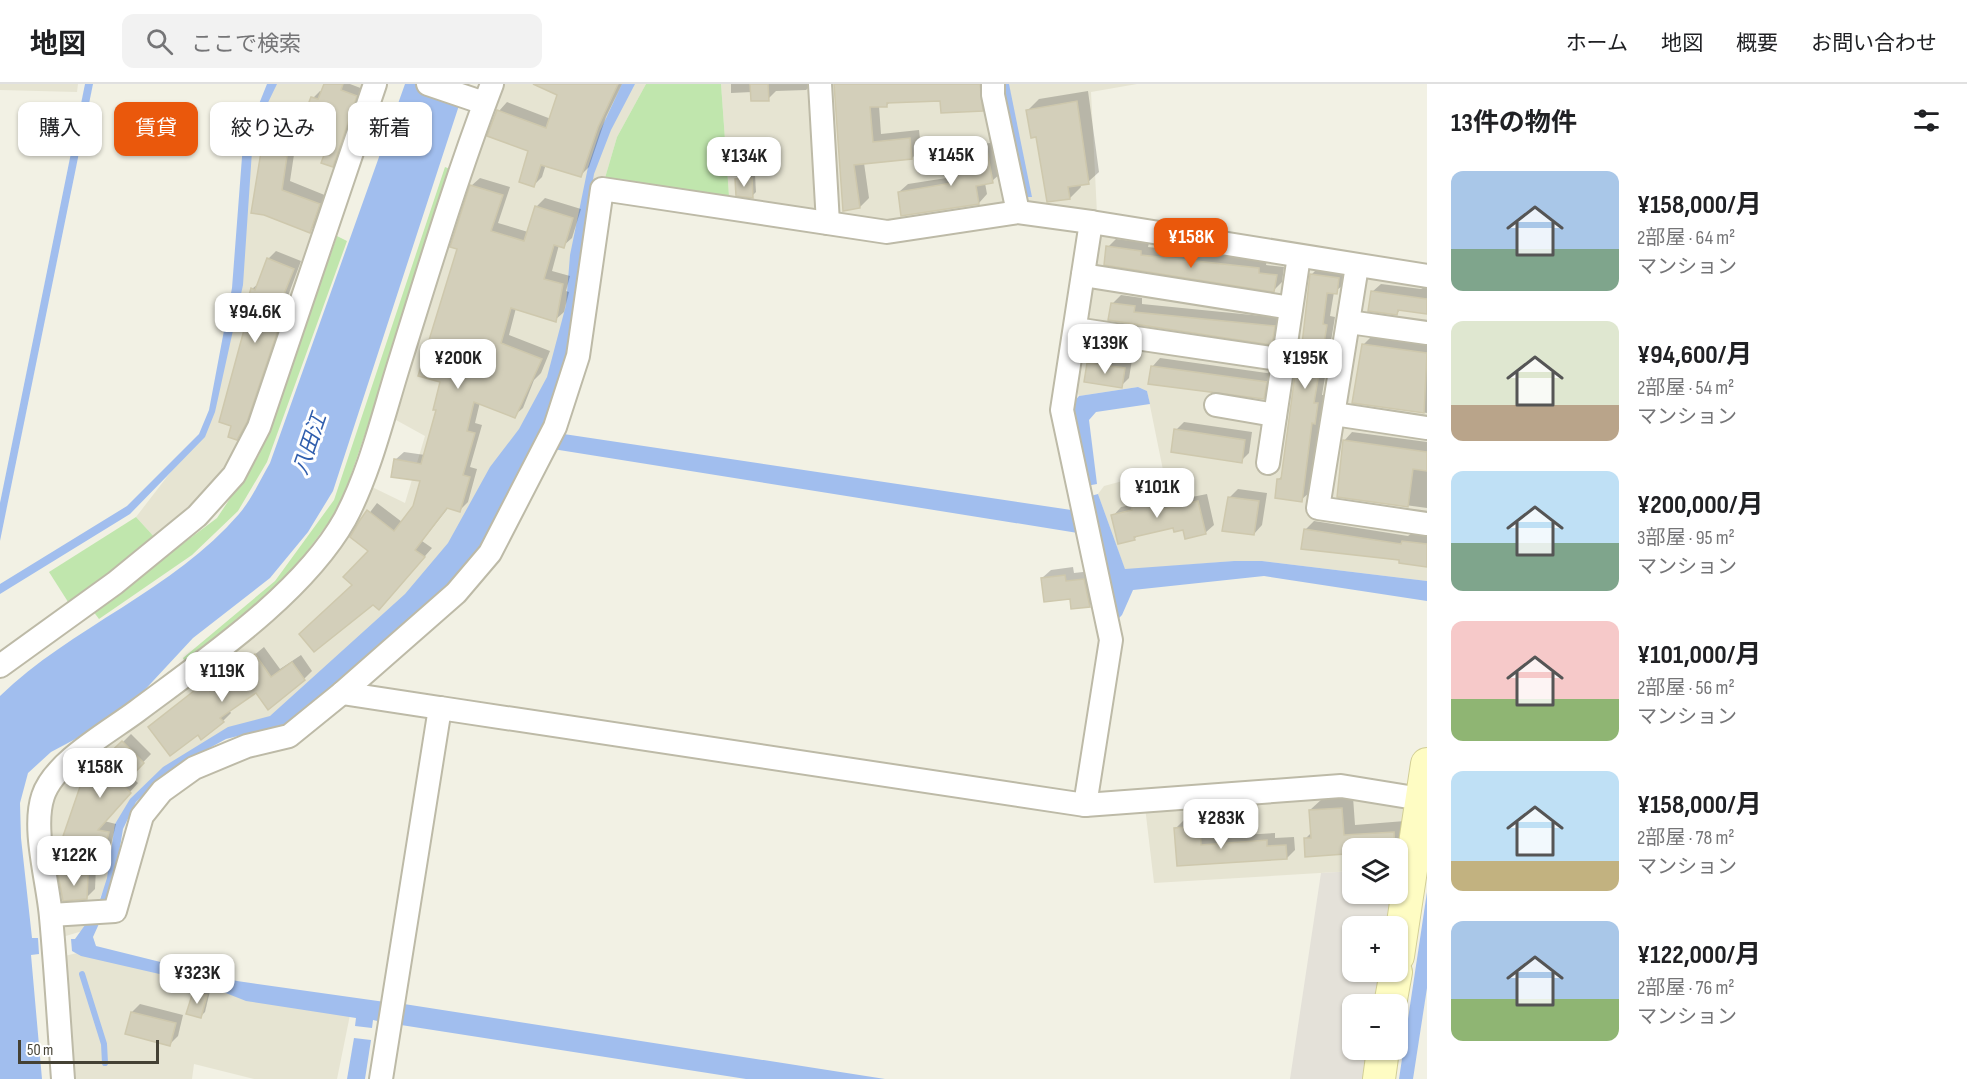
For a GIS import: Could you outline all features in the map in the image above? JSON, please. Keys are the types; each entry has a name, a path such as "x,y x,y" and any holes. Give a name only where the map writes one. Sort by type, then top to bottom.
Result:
{"street":[{"path":"0,666 115,582 197,516 234,476 259,427 375,84"},
{"path":"63,1079 51,915 39,821 42,796 51,778 269,607 310,566 344,519 370,456 488,94 428,84"},
{"path":"820,84 828,223"},
{"path":"993,84 993,95 1018,212"},
{"path":"51,915 115,911 142,816 162,791 194,768 247,746 289,736 342,693 456,593 490,553 555,427 578,356 602,189 887,232 1018,212 1427,276"},
{"path":"1085,805 1111,640 1062,410 1090,222"},
{"path":"1268,463 1299,256"},
{"path":"1357,266 1318,508 1427,524"},
{"path":"1083,275 1291,308"},
{"path":"1348,322 1427,333"},
{"path":"1075,329 1284,360"},
{"path":"1216,405 1275,415"},
{"path":"1334,414 1427,428"},
{"path":"342,693 1085,805 1341,786 1421,799"},
{"path":"381,1079 440,708"},
{"path":"1407,916 1420,857 1421,799 1427,764"},
{"path":"1379,1079 1382,1060"}],"shaded area":[{"path":"0,84 78,84 77,92 0,90"},
{"path":"273,84 375,84 369,102 348,102 349,156 244,452 208,500 157,540 136,517 207,425 239,284 250,156 336,156 336,102 265,102"},
{"path":"501,84 646,84 617,137 605,178 589,182 554,379 466,546 282,714 227,733 143,787 121,820 110,875 86,930 59,938 43,833 60,773 297,593 372,487 405,503 425,436 396,420 452,217"},
{"path":"721,84 1137,84 1091,92 1097,214 887,227 729,196"},
{"path":"1104,231 1427,284 1427,581 1262,561 1234,561 1125,570 1098,494 1104,486 1163,470 1147,391 1138,387 1079,396 1073,382 1093,238"},
{"path":"1342,792 1409,807 1403,838 1342,838 1342,872 1154,883 1145,807"},
{"path":"1342,872 1342,904 1394,904 1392,916 1342,916 1342,982 1381,982 1380,994 1342,994 1342,1060 1369,1060 1366,1079 1290,1079 1321,873"},
{"path":"86,951 351,1010 337,1079 254,1079 194,1064 192,1079 68,1079 60,957"}],"green space":[{"path":"646,84 721,84 729,196 605,178 617,137"},
{"path":"445,167 455,171 340,507 286,580 186,665 183,658 275,581 334,500"},
{"path":"337,236 347,241 267,462 238,511 192,555 99,619 93,611 217,518 259,455"},
{"path":"136,517 157,540 70,605 49,572"}],"water":[{"path":"85,84 93,84 89,102 81,102"},
{"path":"267,84 277,84 268,102 260,102"},
{"name":"八田江","path":"405,84 466,84 333,491 308,532 270,578 193,638 140,695 98,727 51,752 28,773 20,803 21,838 32,938 38,938 39,954 31,955 42,1079 0,1079 0,696 58,649 184,565 213,541 248,502 270,463 379,156 432,156 432,102 399,102"},
{"path":"622,84 635,84 611,130 594,174 580,254 578,289 557,433 1078,511 1087,497 1098,494 1125,569 1262,561 1427,581 1427,601 1264,576 1133,590 1122,615 1115,622 1084,534 534,446 487,544 462,573 388,644 289,723 226,739 171,769 136,802 123,829 114,883 107,902 99,903 107,878 115,824 130,799 163,767 228,727 270,716 405,594 448,543 490,467 519,429 547,377 566,305 570,255 588,167 600,131"},
{"path":"1001,84 1009,84 1032,197 1023,197"},
{"path":"70,156 78,156 0,541 0,503"},
{"path":"242,156 252,156 243,285 215,412 205,437 130,514 0,594 0,584 127,506 199,434 209,410 232,288"},
{"path":"1138,387 1147,391 1150,404 1096,412 1089,420 1097,484 1086,486 1070,406 1079,396"},
{"path":"1427,892 1427,988 1413,1079 1399,1079 1402,1060 1408,1060 1408,1019"},
{"path":"102,917 93,937 96,946 237,981 385,1002 382,1022 373,1020 372,1028 355,1026 356,1018 246,1001 203,984 81,956 72,951 71,939 75,939 90,918"},
{"path":"404,1004 885,1079 746,1079 401,1025"},
{"path":"354,1038 371,1040 365,1079 347,1079"}],"building":[{"path":"324,84 343,84 341,90 357,96 355,102 348,102 348,123 333,167 321,163 324,156 336,156 336,102 309,102 311,97 318,99"},
{"path":"533,84 618,84 598,127 581,177 541,165 534,187 519,182 528,151 487,136 497,110 546,128 557,95"},
{"path":"750,84 768,84 769,101 751,101"},
{"path":"834,84 980,84 983,111 941,113 940,101 887,103 887,107 870,107 873,142 910,138 912,159 854,165 860,208 843,211"},
{"path":"1077,101 1089,184 1068,187 1070,199 1047,202 1036,137 1031,138 1026,110"},
{"path":"987,150 993,183 976,186 979,204 901,216 898,192 952,183 948,157"},
{"path":"260,156 287,156 282,190 320,204 310,233 264,215 251,213"},
{"path":"752,178 753,198 736,196 735,179"},
{"path":"470,185 503,195 491,231 524,241 535,206 573,218 564,248 554,245 544,279 563,284 556,322 511,308 501,343 542,359 515,418 474,402 467,431 475,433 463,475 470,477 460,512 447,508 415,550 425,557 379,610 373,605 314,652 299,634 352,585 343,577 368,551 350,537 360,520 367,510 394,531 413,506 420,481 391,477 394,459 421,464 436,410 433,410 440,382 418,376 457,249 450,247"},
{"path":"1106,246 1141,251 1141,255 1259,268 1259,273 1277,275 1274,292 1104,265"},
{"path":"267,258 294,269 280,304 286,306 247,422 237,440 228,437 231,426 219,422 244,330 239,329 251,288 255,290"},
{"path":"1310,274 1339,278 1337,294 1327,293 1323,324 1327,325 1314,403 1318,403 1315,424 1312,423 1302,502 1275,498 1277,479 1281,479 1298,352 1301,353"},
{"path":"1371,291 1427,299 1427,314 1398,310 1397,315 1368,311"},
{"path":"1111,303 1135,306 1134,312 1275,326 1272,345 1108,320"},
{"path":"1362,344 1427,353 1424,413 1352,403"},
{"path":"1087,363 1125,368 1122,388 1084,382"},
{"path":"1151,366 1267,382 1264,399 1148,384"},
{"path":"1174,429 1245,440 1242,463 1171,452"},
{"path":"1343,440 1427,452 1427,471 1413,469 1408,507 1337,497"},
{"path":"1160,493 1164,509 1198,501 1206,534 1185,539 1183,530 1174,532 1173,528 1134,537 1135,540 1118,544 1111,515 1132,510 1130,501"},
{"path":"1228,497 1259,501 1254,535 1222,531"},
{"path":"1304,529 1401,544 1402,541 1427,544 1427,567 1399,563 1399,560 1301,549"},
{"path":"1065,575 1066,581 1084,579 1090,607 1071,609 1070,599 1044,602 1041,578"},
{"path":"255,654 271,677 292,662 305,680 268,710 256,693 220,718 224,722 201,740 198,735 170,756 148,727 204,683 210,691 240,670 237,666"},
{"path":"122,741 144,763 123,785 131,793 98,830 109,832 103,855 60,845 83,778 80,776 94,761 98,764"},
{"path":"1342,808 1344,835 1394,832 1394,838 1342,838 1342,854 1305,857 1304,838 1311,838 1309,810"},
{"path":"1200,826 1201,845 1267,840 1267,846 1286,845 1287,859 1177,866 1174,828"},
{"path":"58,874 88,875 87,899 63,901"},
{"path":"193,992 207,995 201,1018 186,1014"},
{"path":"131,1012 176,1023 170,1046 125,1034"}],"waterway":[{"path":"82,974 104,1044 105,1063"}]}
